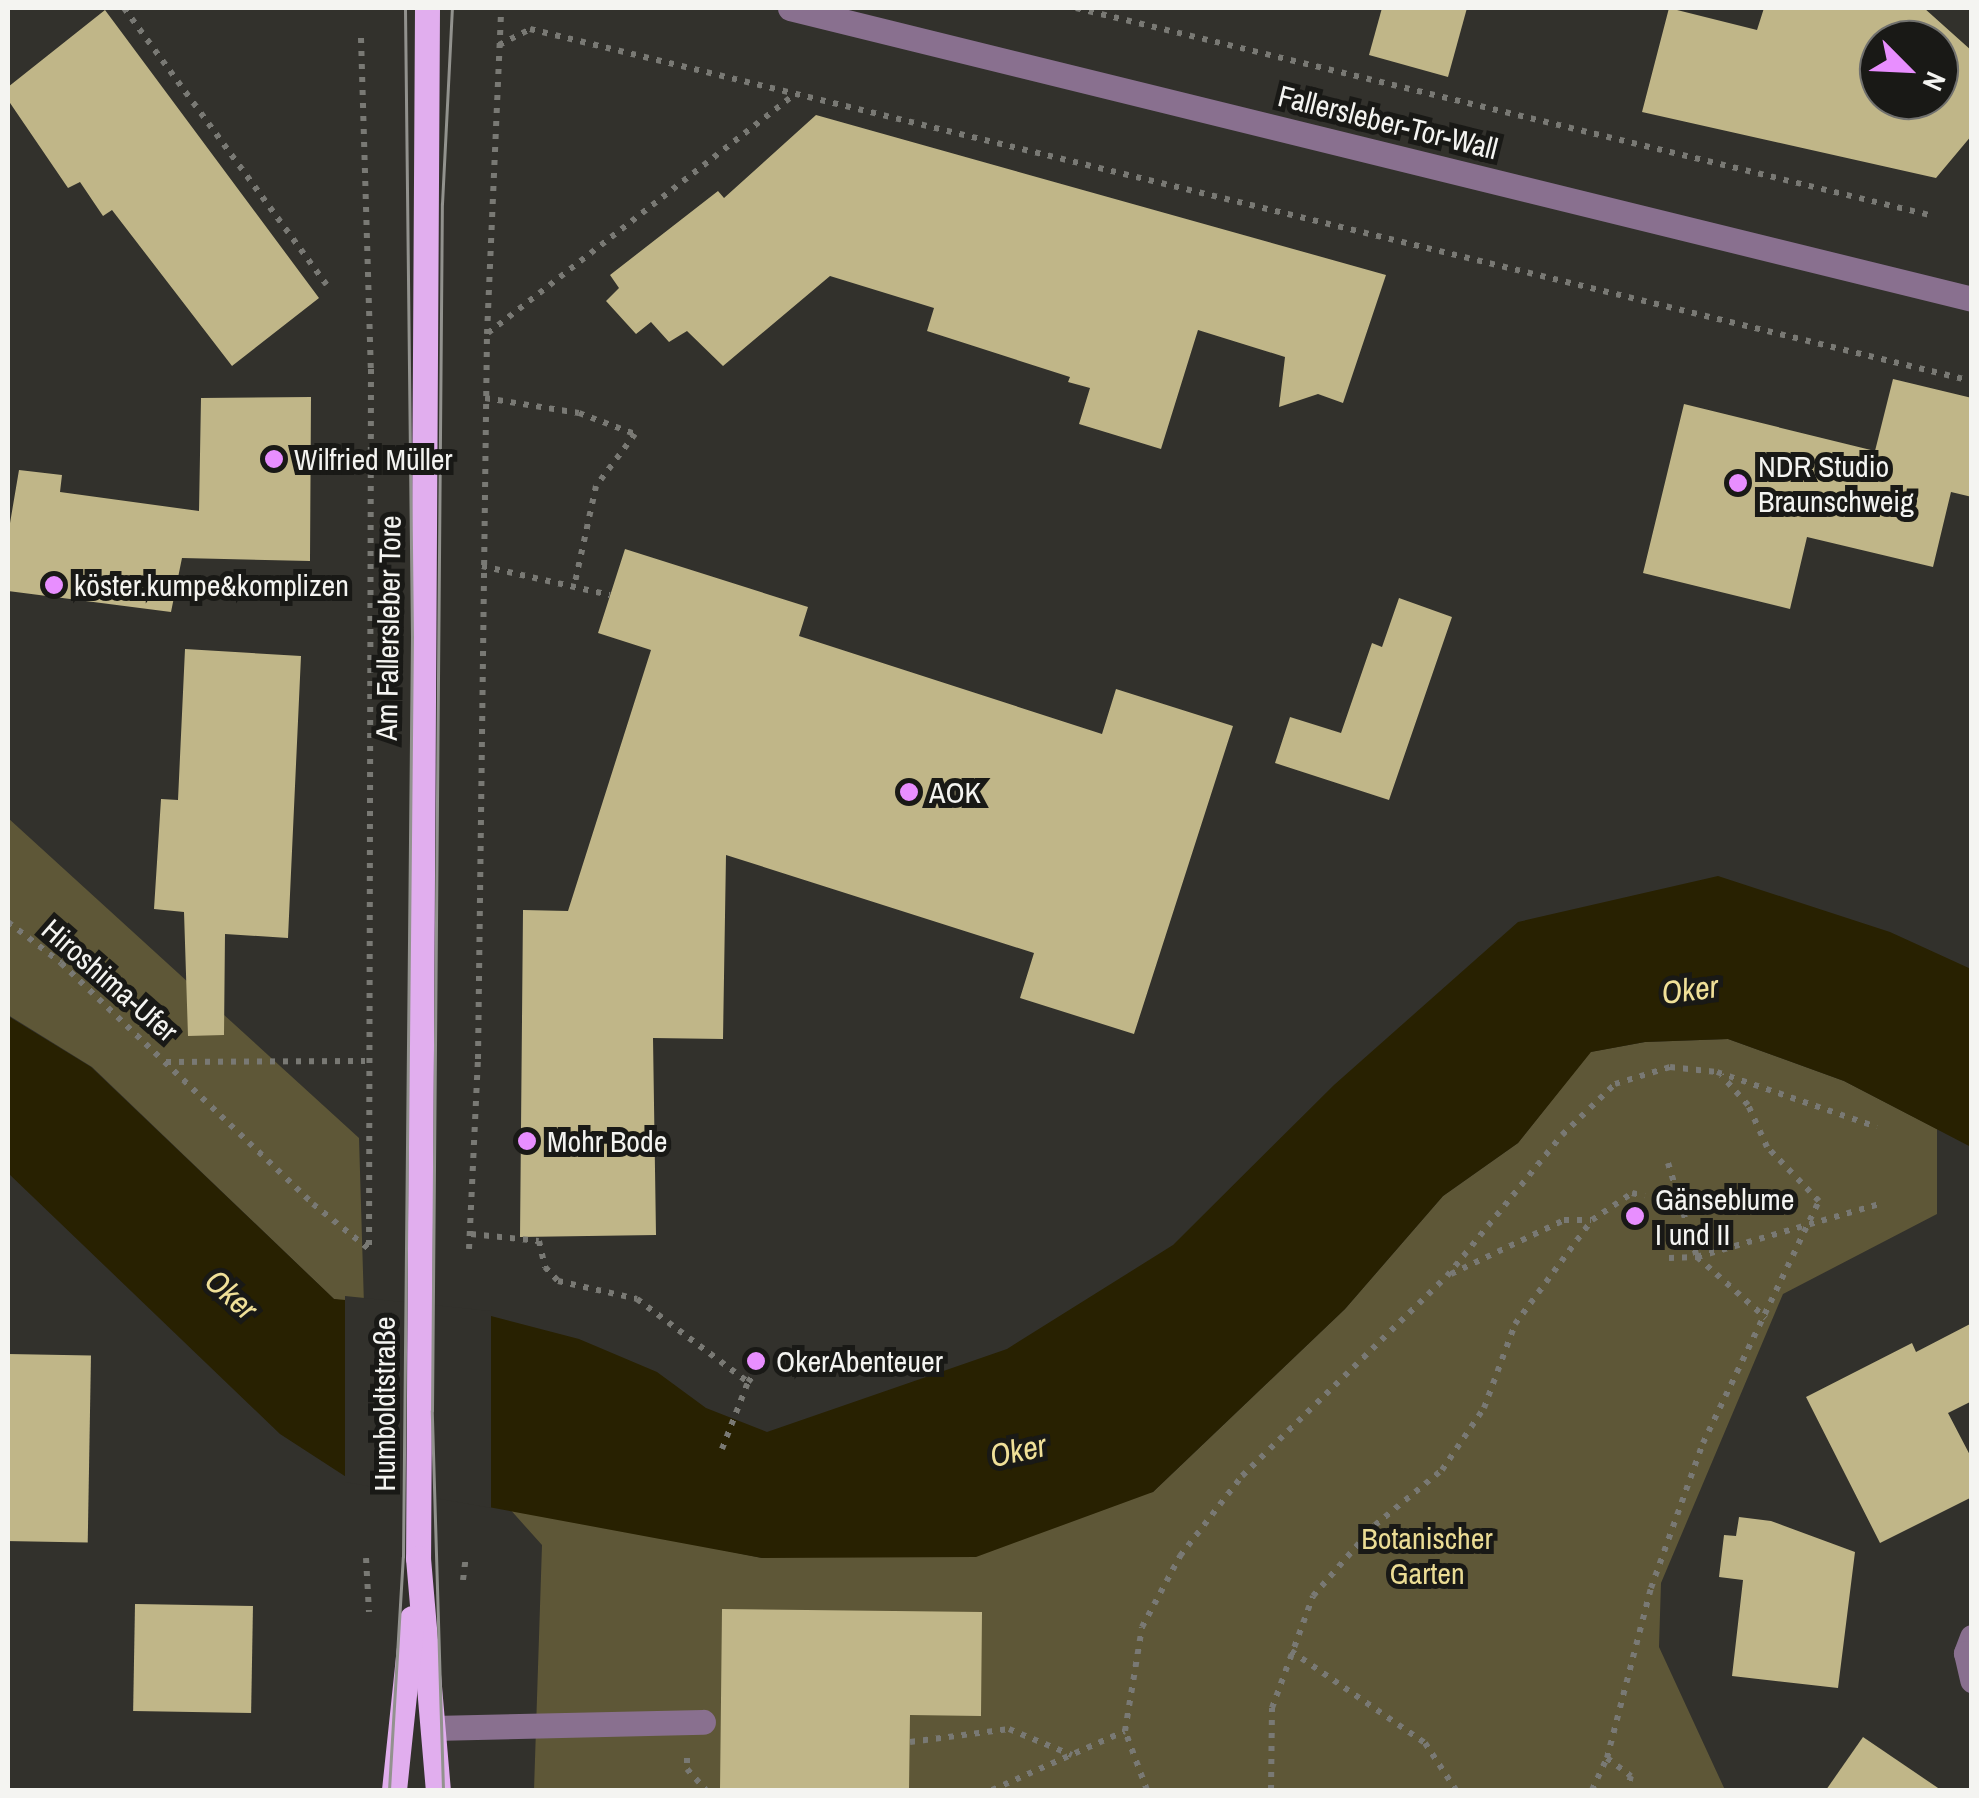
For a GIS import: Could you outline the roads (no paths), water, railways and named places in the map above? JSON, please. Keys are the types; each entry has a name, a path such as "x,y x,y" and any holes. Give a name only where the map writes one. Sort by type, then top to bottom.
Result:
{"main road":[{"name":"Am Fallersleber Tore","path":"416,1249 427,8"},
{"name":"Humboldtstraße","path":"416,1249 418,1558 438,1790"},
{"name":"Humboldtstraße","path":"394,1790 418,1558"}],"street":[{"name":"Fallersleber-Tor-Wall","path":"790,8 1968,294"},
{"path":"1972,1637 1966,1652 1972,1680"},
{"path":"434,1728 703,1722"}],"water":[{"name":"Oker","path":"1718,876 1890,932 1971,969 1971,1147 1844,1081 1728,1039 1645,1042 1591,1052 1518,1143 1443,1196 1345,1309 1153,1492 976,1557 762,1558 354,1482 280,1434 8,1173 8,1016 91,1067 334,1299 472,1311 579,1339 657,1372 706,1408 767,1432 1007,1349 1173,1245 1334,1085 1518,922"}],"tram line":[{"path":"389,1790 403,1557 412,637 405,8"},
{"path":"443,1790 432,1411 442,204 452,8"}],"place":[{"name":"Wilfried Müller","path":"274,459"},
{"name":"NDR Studio Braunschweig","path":"1738,483"},
{"name":"köster.kumpe&komplizen","path":"54,585"},
{"name":"AOK","path":"909,792"},
{"name":"Mohr Bode","path":"527,1141"},
{"name":"Gänseblume I und II","path":"1635,1216"},
{"name":"OkerAbenteuer","path":"756,1361"}],"park label":[{"name":"Botanischer Garten","path":"1427,1555"}]}
